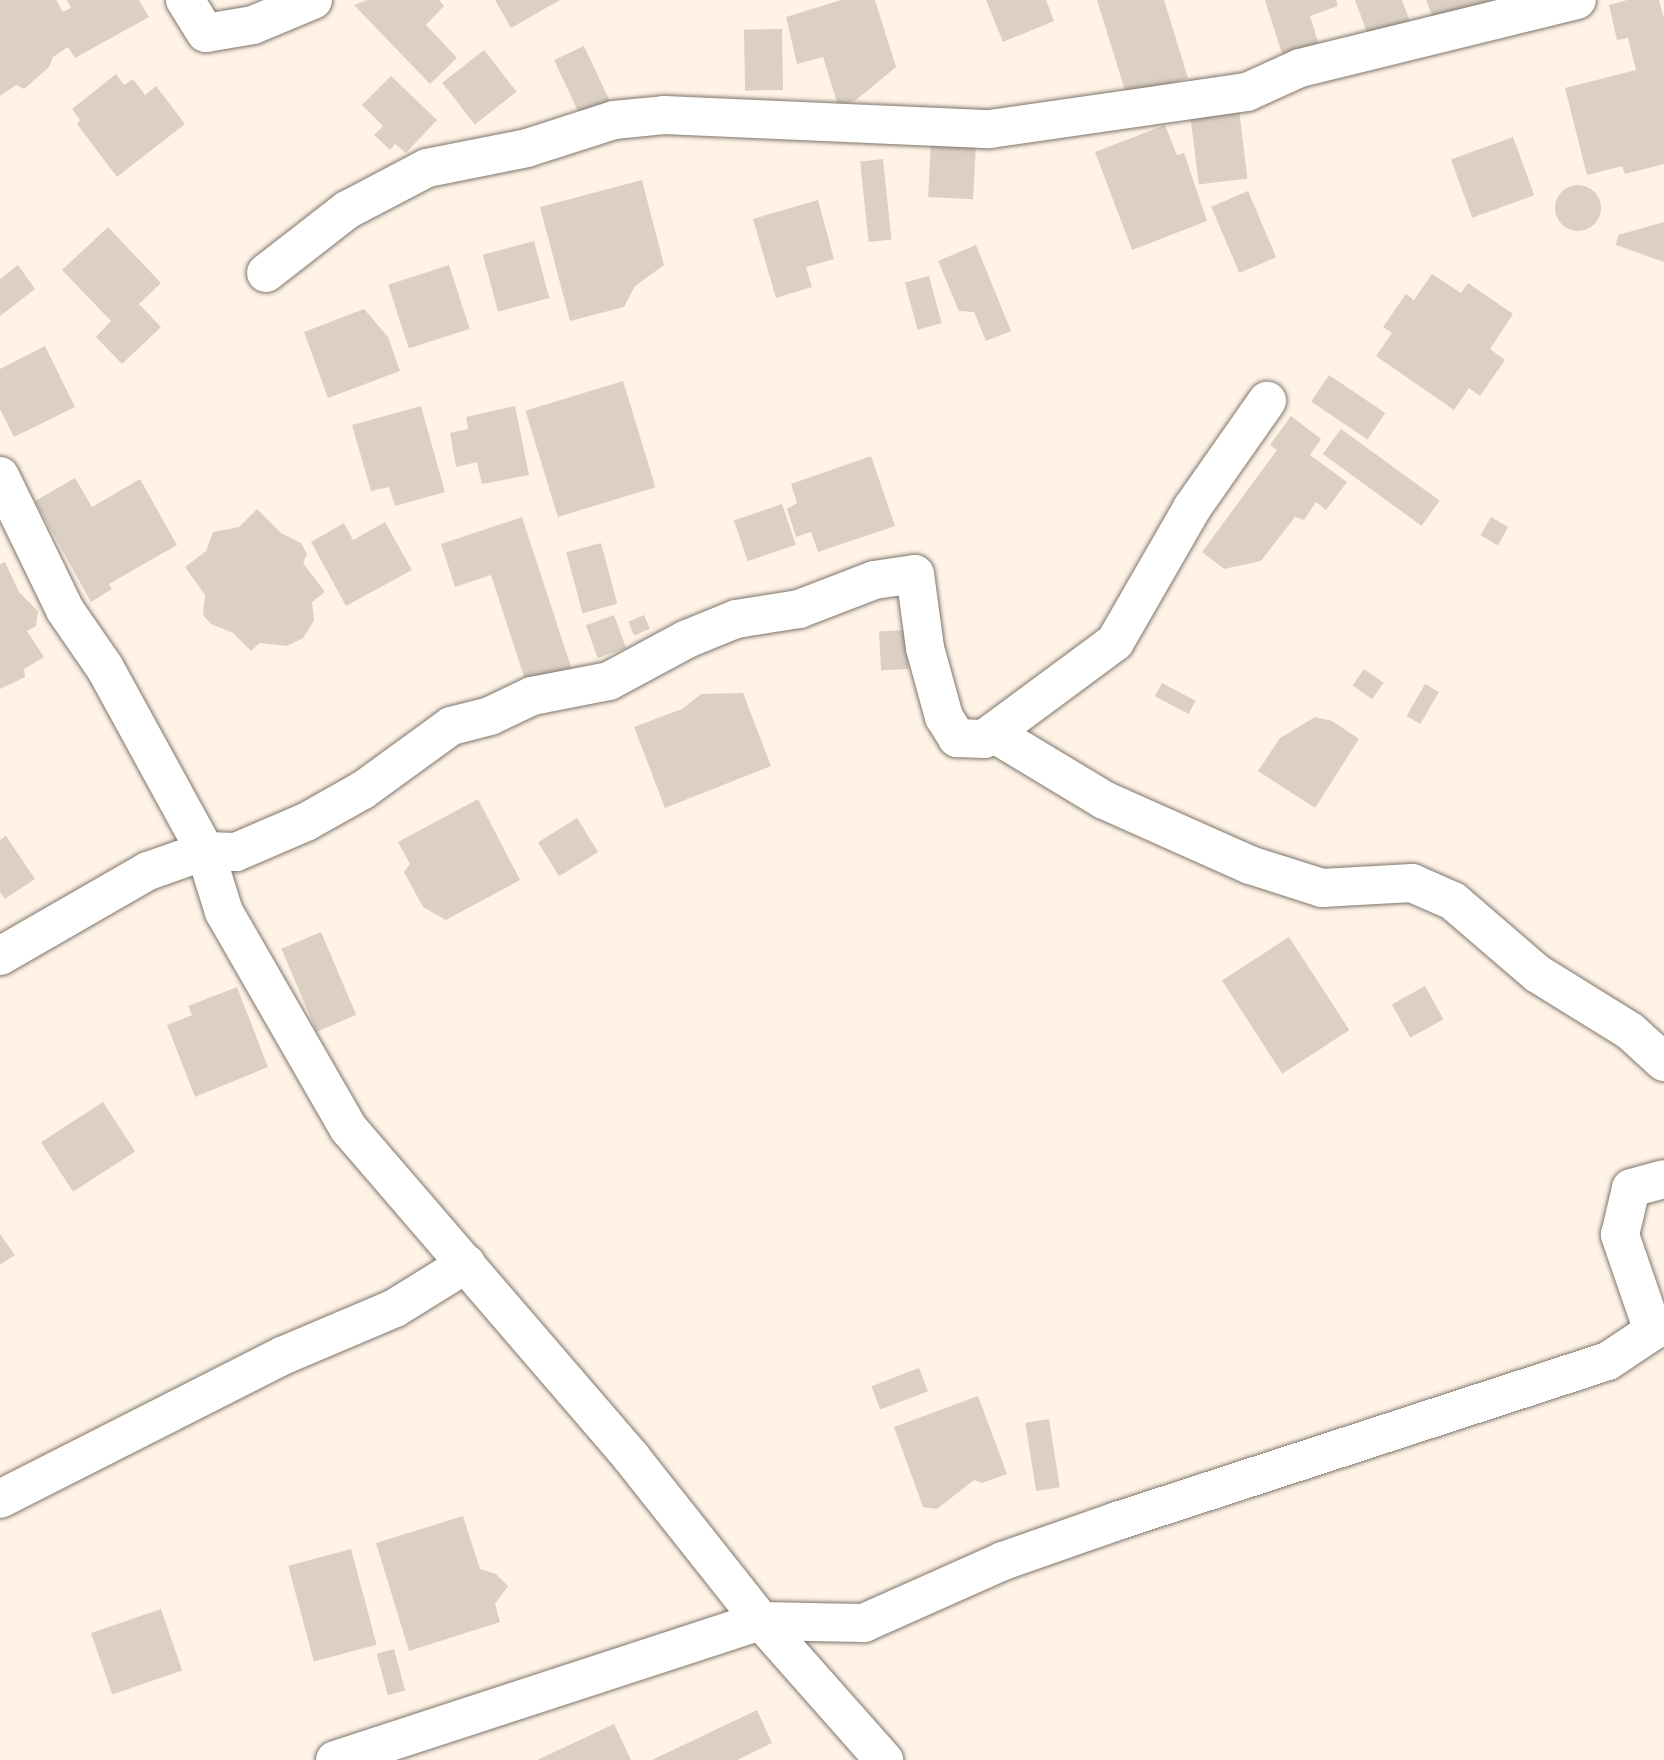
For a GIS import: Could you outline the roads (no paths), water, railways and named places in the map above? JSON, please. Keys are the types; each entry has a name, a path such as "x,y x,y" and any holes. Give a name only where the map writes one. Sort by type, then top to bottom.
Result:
{"street":[{"path":"185,0 206,33 253,25 313,0"},
{"path":"266,273 347,210 427,168 527,148 614,120 664,115 990,129 1247,92 1300,68 1577,0"},
{"path":"0,956 148,871 205,851 236,852 306,822 363,790 451,726 490,716 532,696 609,681 687,639 736,619 799,608 874,580 915,574 925,648 944,717 957,738 984,739 1115,642 1192,508 1267,401"},
{"path":"3,491 65,610 105,668 205,851 224,912 349,1129 631,1457 761,1621 884,1760"},
{"path":"993,733 1104,800 1250,865 1322,888 1412,883 1453,901 1538,974 1630,1031 1664,1062"},
{"path":"335,1760 761,1621 864,1623 1003,1561 1117,1521 1608,1362 1653,1331 1620,1235 1630,1188 1664,1179"},
{"path":"0,1499 282,1356 396,1308 466,1264"}]}
